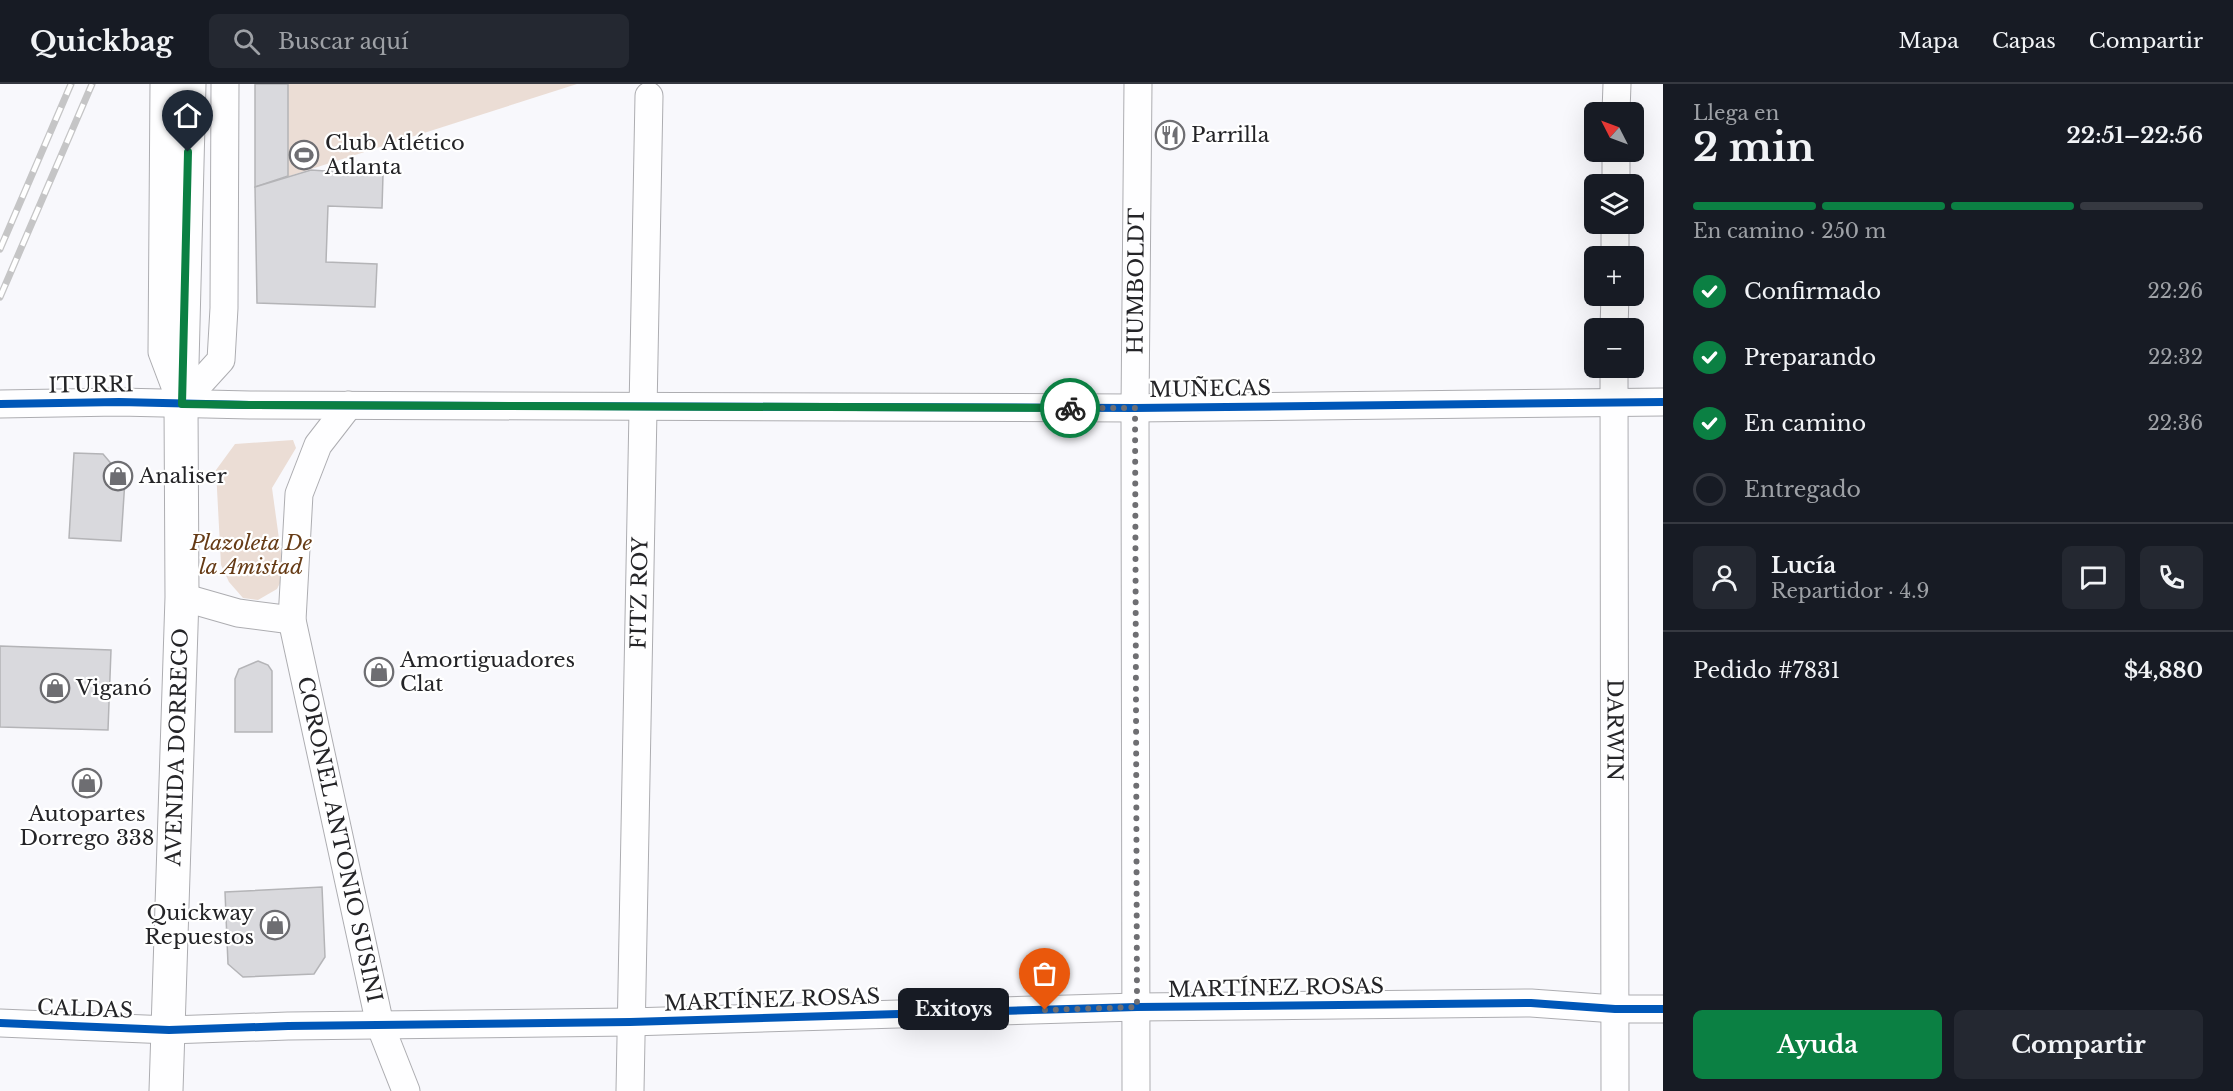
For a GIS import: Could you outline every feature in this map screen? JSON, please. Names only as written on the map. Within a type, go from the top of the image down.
[{"type":"main road","name":"AVENIDA DORREGO","points":[[166,1091],[182,597],[182,404],[189,84]]},
{"type":"street","name":"AVENIDA DORREGO","points":[[164,84],[162,352],[182,404]]},
{"type":"street","points":[[182,404],[221,360],[224,308],[225,84]]},
{"type":"street","name":"HUMBOLDT","points":[[1136,1091],[1135,408],[1138,84]]},
{"type":"street","points":[[1616,102],[1617,84]]},
{"type":"street","name":"FITZ ROY","points":[[630,1091],[648,96]]},
{"type":"street","name":"DARWIN","points":[[1614,378],[1615,1091]]},
{"type":"street","name":"ITURRI","points":[[0,404],[119,402],[182,404]]},
{"type":"street","name":"MUÑECAS","points":[[182,404],[1135,408],[1663,402]]},
{"type":"street","name":"CORONEL ANTONIO SUSINI","points":[[349,405],[318,446],[299,494],[292,620],[380,1025],[406,1091]]},
{"type":"street","points":[[182,597],[238,613],[292,620]]},
{"type":"street","name":"MARTÍNEZ ROSAS","points":[[169,1030],[288,1026],[630,1022],[1137,1007],[1531,1003],[1615,1009],[1663,1009]]},
{"type":"street","name":"CALDAS","points":[[0,1023],[169,1030]]},
{"type":"green space","name":"Club Atlético Atlanta","points":[[255,84],[577,84],[255,187]]},
{"type":"green space","name":"Plazoleta De la Amistad","points":[[293,440],[296,448],[272,488],[284,575],[277,589],[258,600],[243,598],[229,582],[221,565],[216,470],[235,444]]},
{"type":"building","points":[[255,84],[288,84],[288,176],[255,187]]},
{"type":"building","points":[[311,170],[383,175],[382,208],[328,206],[326,262],[377,264],[375,307],[257,303],[255,187]]},
{"type":"building","points":[[74,453],[103,454],[125,480],[121,541],[69,538]]},
{"type":"building","name":"Viganó","points":[[0,646],[111,650],[108,730],[0,727]]},
{"type":"building","points":[[258,661],[268,665],[272,671],[272,732],[235,732],[235,679],[239,669]]},
{"type":"building","name":"Quickway Repuestos","points":[[322,887],[325,957],[314,974],[243,977],[228,964],[225,892]]},
{"type":"railway","points":[[0,249],[71,84]]},
{"type":"railway","points":[[0,297],[92,84]]},
{"type":"cycle path","points":[[0,404],[119,402],[250,405],[1135,408],[1663,402]]},
{"type":"cycle path","points":[[0,1023],[169,1030],[288,1026],[630,1022],[1137,1007],[1531,1003],[1615,1009],[1663,1009]]},
{"type":"way so far","points":[[1045,1010],[1137,1007],[1135,408],[1070,408]]},
{"type":"place","name":"Parrilla","points":[[1170,135]]},
{"type":"place","name":"Club Atlético Atlanta","points":[[304,155]]},
{"type":"place","name":"Analiser","points":[[118,476]]},
{"type":"place","name":"Amortiguadores Clat","points":[[379,672]]},
{"type":"place","name":"Viganó","points":[[55,688]]},
{"type":"place","name":"Autopartes Dorrego 338","points":[[87,783]]},
{"type":"place","name":"Quickway Repuestos","points":[[275,925]]},
{"type":"place","name":"Exitoys","points":[[1045,1010]]},
{"type":"route","points":[[188,152],[182,404],[1070,408]]}]
